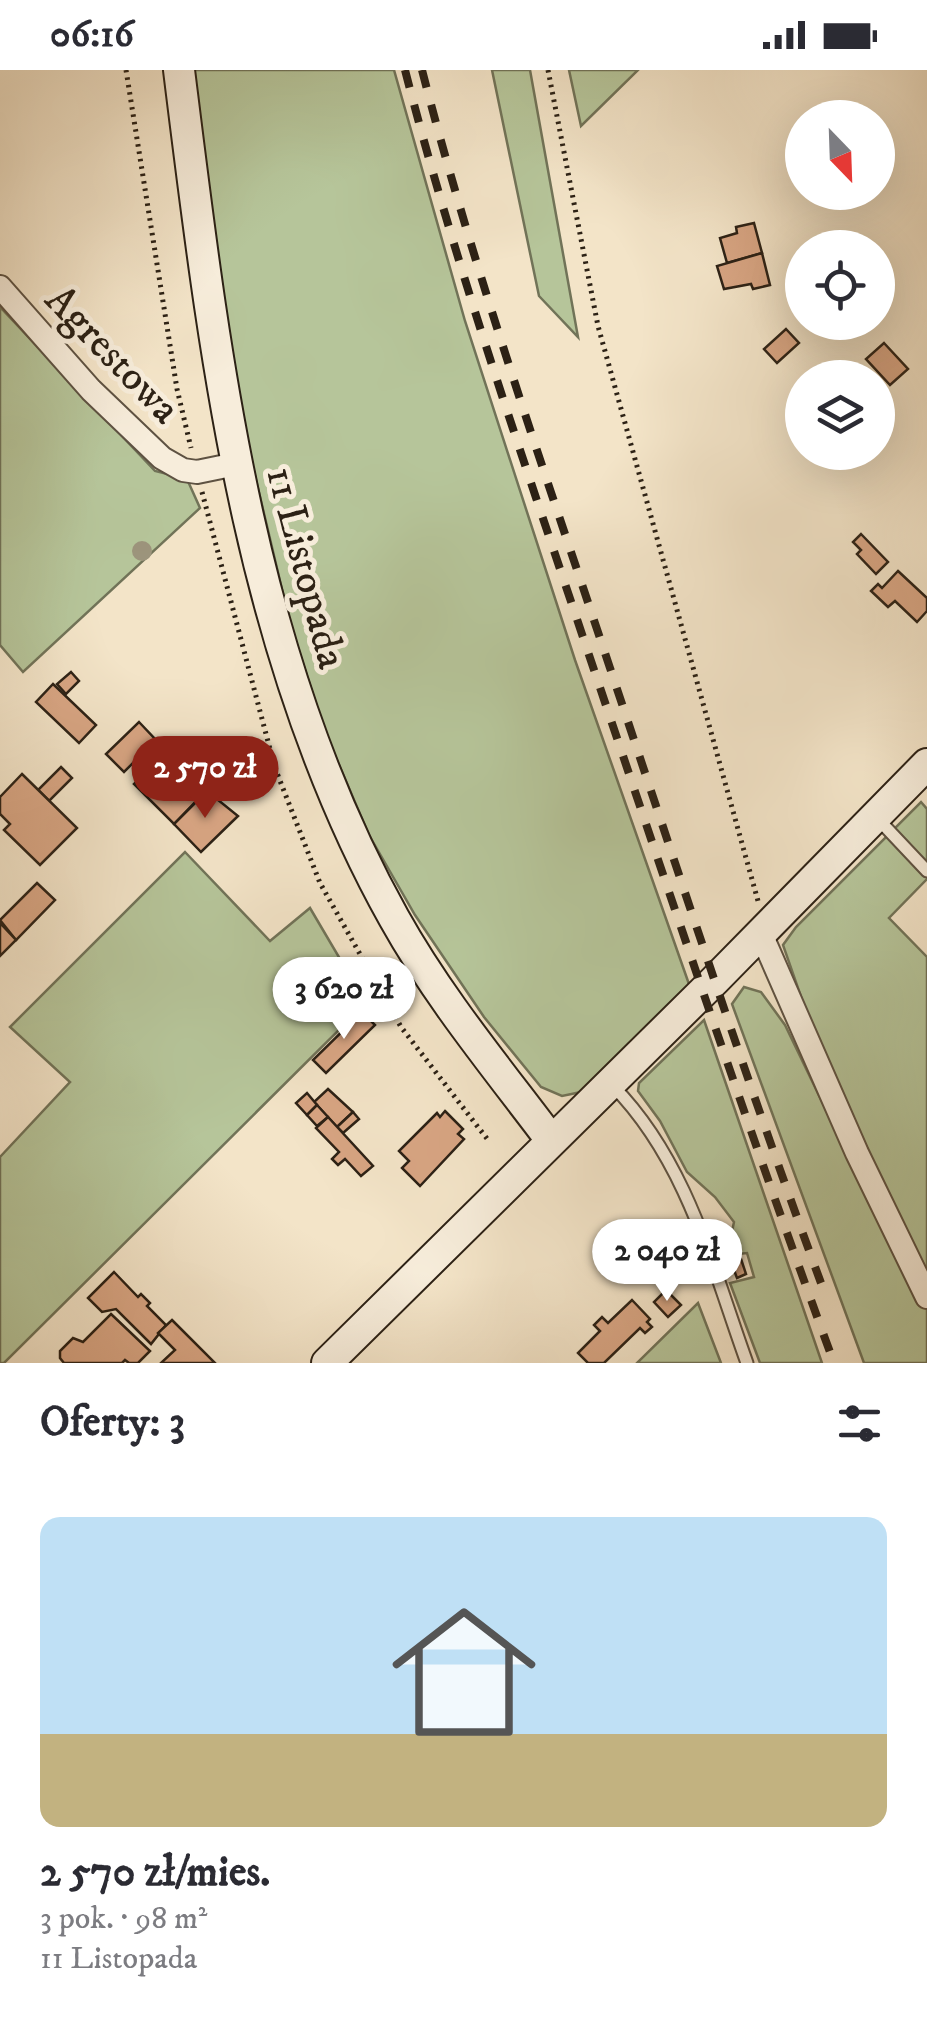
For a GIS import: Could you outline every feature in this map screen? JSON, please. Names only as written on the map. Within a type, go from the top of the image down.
[{"type":"street","name":"11 Listopada","points":[[179,70],[210,322],[236,464],[283,648],[350,832],[394,920],[438,991],[552,1140]]},
{"type":"street","name":"Agrestowa","points":[[0,287],[92,390],[162,458],[182,470],[197,472],[236,464]]},
{"type":"street","points":[[327,1363],[761,934],[927,764]]},
{"type":"street","points":[[761,934],[857,1153],[927,1297]]},
{"type":"lane","points":[[875,816],[927,871]]},
{"type":"lane","points":[[610,1082],[643,1117],[683,1186],[746,1363]]},
{"type":"path","points":[[548,70],[598,326],[732,800],[759,904],[761,934]]},
{"type":"green space","points":[[193,70],[394,70],[465,321],[575,660],[690,987],[581,1092],[562,1096],[541,1087],[484,1017],[415,915],[369,835],[325,732],[290,623],[238,404]]},
{"type":"green space","points":[[492,70],[530,70],[578,337],[539,296]]},
{"type":"green space","points":[[569,70],[638,70],[581,126]]},
{"type":"green space","points":[[0,307],[155,471],[187,479],[200,508],[23,672],[0,645]]},
{"type":"green space","points":[[921,802],[927,809],[927,879],[889,918],[927,957],[927,1363],[864,1363],[732,1004],[744,987],[761,992],[785,1025],[854,1168],[867,1148],[814,1034],[783,945],[796,927]]},
{"type":"green space","points":[[185,852],[270,941],[310,908],[366,1003],[0,1363],[0,1157],[70,1082],[10,1027]]},
{"type":"green space","points":[[704,1020],[822,1363],[760,1363],[730,1283],[754,1277],[747,1253],[727,1255],[734,1222],[715,1197],[687,1172],[660,1121],[638,1091],[639,1083]]},
{"type":"green space","points":[[698,1303],[721,1363],[637,1363]]},
{"type":"building","points":[[754,223],[762,253],[727,263],[720,238],[737,233],[736,227]]},
{"type":"building","points":[[762,253],[770,285],[724,289],[717,266]]},
{"type":"building","points":[[785,330],[785,340],[799,343],[777,363],[764,349]]},
{"type":"building","points":[[884,343],[908,369],[895,381],[895,360],[866,359]]},
{"type":"building","points":[[861,534],[888,562],[876,574],[857,554],[861,550],[853,542]]},
{"type":"building","points":[[898,571],[927,598],[927,611],[917,622],[895,601],[888,607],[871,591],[878,584],[882,588]]},
{"type":"building","points":[[71,672],[79,681],[66,694],[57,684]]},
{"type":"building","points":[[53,684],[96,725],[79,743],[36,702]]},
{"type":"building","points":[[139,722],[156,740],[124,772],[106,754]]},
{"type":"building","points":[[168,751],[184,768],[179,774],[201,796],[174,824],[134,784]]},
{"type":"building","points":[[61,767],[72,778],[49,801],[38,790]]},
{"type":"building","points":[[22,774],[77,828],[40,865],[4,830],[10,824],[0,814],[0,797]]},
{"type":"building","points":[[207,791],[238,816],[201,852],[174,824]]},
{"type":"building","points":[[37,883],[55,900],[16,940],[0,920]]},
{"type":"building","points":[[0,923],[16,940],[0,956]]},
{"type":"building","points":[[362,1012],[375,1025],[326,1073],[313,1060]]},
{"type":"building","points":[[328,1089],[353,1112],[337,1127],[314,1102]]},
{"type":"building","points":[[307,1093],[317,1105],[307,1115],[296,1103]]},
{"type":"building","points":[[317,1105],[328,1117],[317,1126],[307,1115]]},
{"type":"building","points":[[445,1111],[463,1129],[458,1134],[464,1139],[420,1186],[402,1168],[409,1161],[399,1151],[437,1113],[440,1117]]},
{"type":"building","points":[[353,1112],[359,1119],[343,1133],[337,1127]]},
{"type":"building","points":[[328,1117],[373,1166],[361,1176],[345,1159],[338,1165],[332,1159],[339,1152],[316,1128]]},
{"type":"building","points":[[624,1235],[637,1249],[626,1260],[613,1247]]},
{"type":"building","points":[[741,1259],[746,1274],[737,1278],[731,1262]]},
{"type":"building","points":[[114,1272],[138,1297],[141,1294],[150,1303],[147,1306],[166,1325],[151,1344],[116,1309],[102,1312],[88,1298]]},
{"type":"building","points":[[666,1290],[681,1305],[668,1317],[654,1302]]},
{"type":"building","points":[[632,1300],[650,1319],[647,1322],[652,1327],[645,1333],[640,1328],[604,1363],[588,1363],[578,1353],[600,1331],[594,1325],[602,1317],[608,1323]]},
{"type":"building","points":[[111,1314],[150,1351],[138,1363],[64,1363],[60,1351],[73,1338],[83,1342]]},
{"type":"building","points":[[172,1320],[215,1363],[161,1363],[175,1350],[158,1333]]},
{"type":"railway","points":[[405,70],[468,291],[516,437],[709,1010],[834,1363]]},
{"type":"railway","points":[[422,70],[464,221],[535,445],[739,1054],[821,1283]]}]
